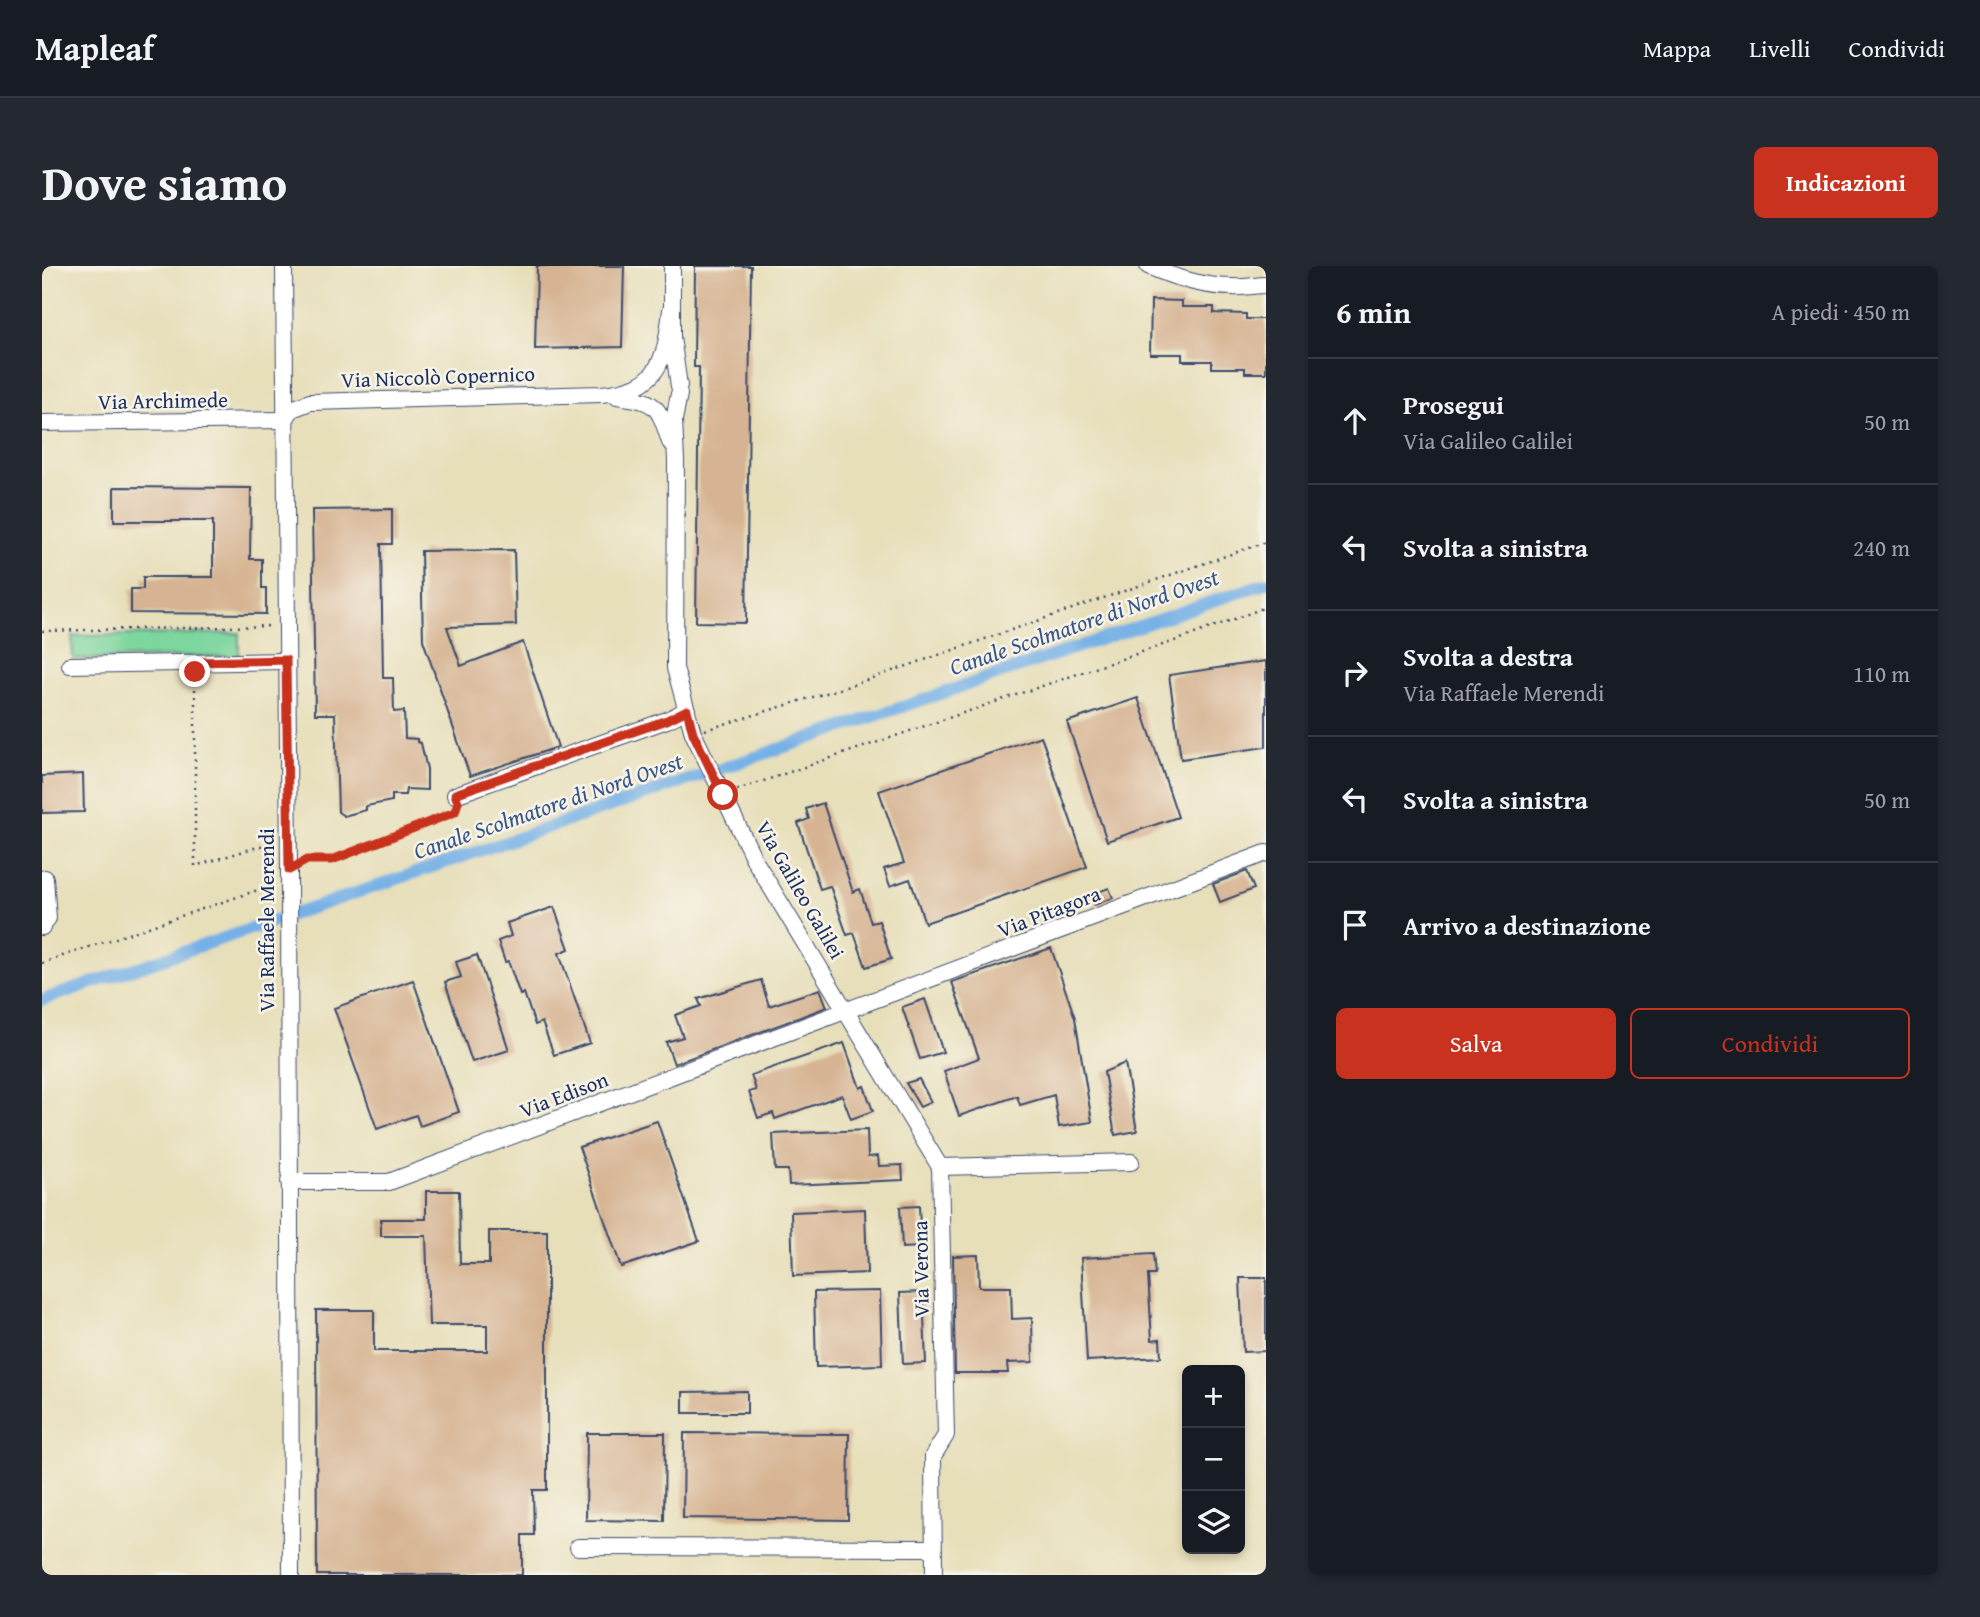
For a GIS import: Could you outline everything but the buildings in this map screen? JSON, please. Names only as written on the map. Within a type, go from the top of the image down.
[{"type":"street","name":"Via Raffaele Merendi","points":[[284,266],[291,1575]]},
{"type":"street","name":"Via Galileo Galilei","points":[[672,266],[671,310],[679,390],[674,420],[675,668],[695,738],[755,861],[847,1011]]},
{"type":"street","points":[[1148,266],[1176,278],[1207,285],[1234,288],[1266,285]]},
{"type":"street","name":"Via Galileo Galilei","points":[[649,379],[662,354],[671,310]]},
{"type":"street","points":[[665,373],[674,377],[679,390],[675,401],[668,406],[659,407],[651,403],[645,392],[649,379],[665,373]]},
{"type":"street","name":"Via Niccolò Copernico","points":[[285,421],[292,409],[310,402],[601,394],[633,389],[649,379]]},
{"type":"street","name":"Via Niccolò Copernico","points":[[601,394],[641,399],[651,403]]},
{"type":"street","name":"Via Galileo Galilei","points":[[651,403],[663,423],[676,461]]},
{"type":"street","name":"Via Archimede","points":[[42,423],[285,421]]},
{"type":"street","points":[[70,665],[286,660]]},
{"type":"street","points":[[455,794],[667,720],[687,710]]},
{"type":"street","name":"Via Pitagora","points":[[847,1011],[1266,853]]},
{"type":"street","points":[[42,927],[48,918],[45,878]]},
{"type":"street","name":"Via Verona","points":[[847,1011],[940,1167],[946,1435],[933,1456],[934,1575]]},
{"type":"street","name":"Via Edison","points":[[289,1182],[389,1182],[847,1011]]},
{"type":"street","points":[[940,1167],[1131,1162]]},
{"type":"street","points":[[578,1547],[933,1548]]},
{"type":"path","points":[[695,738],[1266,542]]},
{"type":"path","points":[[721,791],[1189,636],[1266,607]]},
{"type":"path","points":[[42,631],[286,626]]},
{"type":"path","points":[[195,662],[195,866],[264,845]]},
{"type":"path","points":[[42,963],[255,891],[268,880],[289,875],[307,860],[332,860],[455,812],[458,802],[455,794]]},
{"type":"green space","points":[[239,633],[239,656],[73,659],[72,636]]},
{"type":"waterway","name":"Canale Scolmatore di Nord Ovest","points":[[42,1000],[1266,583]]},
{"type":"route","points":[[195,672],[195,662],[286,660],[289,870],[307,860],[332,860],[455,812],[458,802],[455,794],[667,720],[687,710],[693,733],[723,795]]}]
